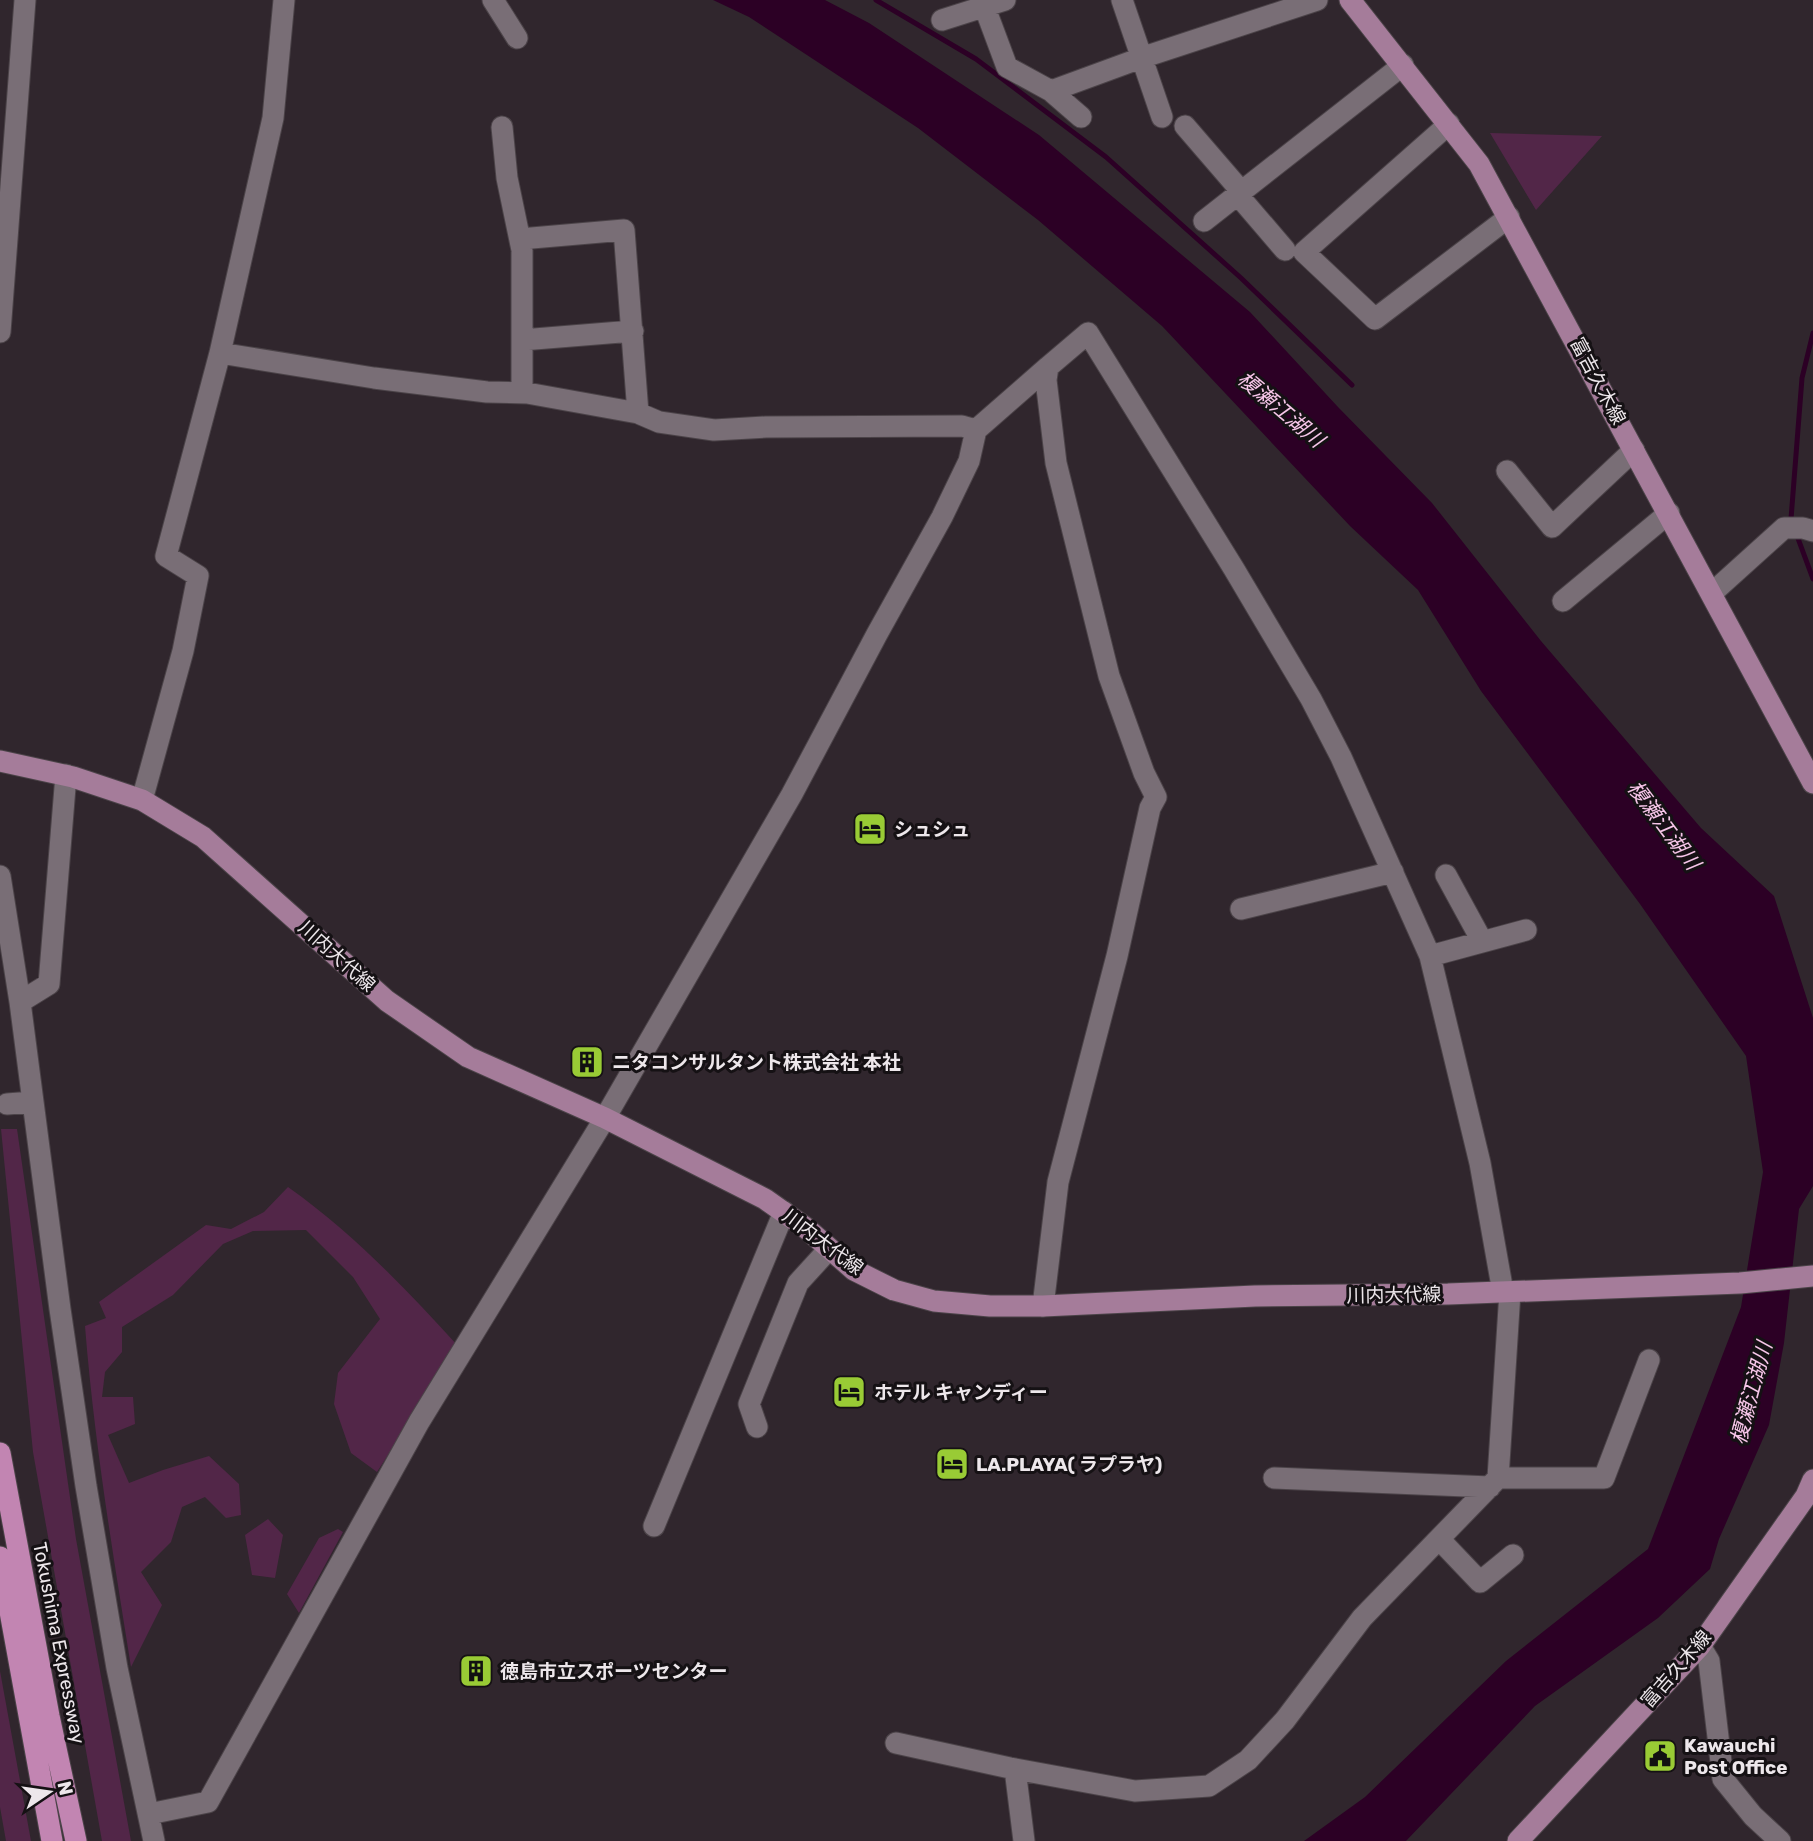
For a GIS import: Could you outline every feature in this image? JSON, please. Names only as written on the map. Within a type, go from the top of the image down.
[{"type":"highway","name":"Tokushima Expressway","points":[[0,1453],[76,1841]]},
{"type":"highway","points":[[0,1557],[52,1841]]},
{"type":"main road","name":"富吉久木線","points":[[1350,0],[1479,164],[1813,783]]},
{"type":"main road","name":"川内大代線","points":[[0,761],[65,775],[142,800],[203,837],[387,1001],[468,1057],[605,1118],[765,1199],[853,1270],[894,1290],[934,1301],[990,1306],[1043,1306],[1255,1296],[1506,1292],[1740,1283],[1807,1277]]},
{"type":"main road","name":"富吉久木線","points":[[1518,1841],[1700,1646],[1806,1496],[1813,1480]]},
{"type":"street","points":[[0,332],[25,0]]},
{"type":"street","points":[[142,800],[183,651],[198,576],[166,555],[220,353],[273,118],[284,0]]},
{"type":"street","points":[[493,0],[517,38]]},
{"type":"street","points":[[943,20],[983,3],[1005,0]]},
{"type":"street","points":[[1122,0],[1162,117]]},
{"type":"street","points":[[1051,91],[1317,0]]},
{"type":"street","points":[[983,3],[1007,67],[1051,91],[1081,117]]},
{"type":"street","points":[[1204,220],[1403,65]]},
{"type":"street","points":[[1449,124],[1304,252],[1375,319],[1509,217]]},
{"type":"street","points":[[1185,126],[1285,250]]},
{"type":"street","points":[[502,127],[507,178],[522,250],[522,393]]},
{"type":"street","points":[[520,239],[624,230],[638,413]]},
{"type":"street","points":[[522,340],[633,331]]},
{"type":"street","points":[[149,1814],[208,1802],[419,1422],[605,1118],[792,794],[942,517],[969,461],[976,430],[1088,333],[1311,699],[1341,757],[1430,956],[1479,1163],[1506,1292],[1494,1483],[1362,1618],[1285,1720],[1248,1760],[1209,1786],[1135,1791],[896,1743]]},
{"type":"street","points":[[220,353],[374,378],[522,393],[638,413],[659,422],[714,430],[766,427],[954,426],[976,430]]},
{"type":"street","points":[[1043,1306],[1058,1182],[1117,956],[1150,808],[1156,797],[1143,773],[1109,676],[1076,547],[1056,463],[1046,380],[1048,367]]},
{"type":"street","points":[[1507,471],[1552,527],[1634,450]]},
{"type":"street","points":[[1563,601],[1668,513]]},
{"type":"street","points":[[1712,593],[1784,528],[1801,529]]},
{"type":"street","points":[[20,1002],[49,984],[65,775]]},
{"type":"street","points":[[1241,909],[1392,872]]},
{"type":"street","points":[[1446,875],[1482,941]]},
{"type":"street","points":[[0,876],[20,1002],[86,1486],[117,1668],[154,1841]]},
{"type":"street","points":[[1430,956],[1526,930]]},
{"type":"street","points":[[7,1104],[33,1102]]},
{"type":"street","points":[[654,1526],[784,1212]]},
{"type":"street","points":[[757,1427],[749,1404],[798,1283],[829,1249]]},
{"type":"street","points":[[1274,1478],[1494,1483],[1604,1478],[1649,1360]]},
{"type":"street","points":[[1440,1540],[1480,1582],[1513,1555]]},
{"type":"street","points":[[1700,1646],[1709,1661],[1723,1779],[1753,1816],[1780,1841]]},
{"type":"street","points":[[1015,1769],[1024,1841]]},
{"type":"shaded area","points":[[1490,133],[1602,136],[1536,210]]},
{"type":"shaded area","points":[[1,1129],[17,1129],[76,1539],[131,1841],[102,1841],[33,1452]]},
{"type":"shaded area","points":[[288,1187],[356,1242],[458,1346],[377,1472],[351,1453],[334,1404],[338,1373],[380,1319],[353,1277],[306,1230],[253,1231],[223,1244],[173,1295],[122,1327],[122,1352],[105,1372],[102,1397],[133,1397],[135,1424],[108,1435],[129,1483],[209,1456],[239,1484],[241,1515],[226,1518],[205,1497],[182,1507],[171,1542],[141,1572],[162,1605],[131,1667],[99,1455],[85,1326],[106,1318],[99,1302],[206,1225],[231,1229],[264,1212]]},
{"type":"shaded area","points":[[268,1519],[283,1535],[275,1578],[252,1575],[245,1535]]},
{"type":"shaded area","points":[[338,1529],[343,1532],[299,1613],[287,1594],[319,1538]]},
{"type":"shaded area","points":[[0,1671],[31,1841],[6,1841],[0,1807]]},
{"type":"water","name":"榎瀬江湖川","points":[[713,0],[825,0],[869,23],[1039,135],[1250,312],[1432,503],[1541,641],[1701,828],[1774,896],[1813,1018],[1813,1186],[1799,1209],[1784,1343],[1769,1425],[1719,1539],[1710,1569],[1658,1618],[1535,1706],[1406,1841],[1304,1841],[1365,1797],[1506,1661],[1648,1549],[1741,1307],[1763,1172],[1746,1056],[1640,904],[1481,691],[1418,590],[1350,526],[1162,326],[1038,220],[918,128],[749,17]]},
{"type":"waterway","points":[[876,0],[976,59],[1106,157],[1241,278],[1352,385]]},
{"type":"waterway","points":[[1793,524],[1791,519],[1802,378],[1813,333]]},
{"type":"waterway","points":[[1796,533],[1813,579]]},
{"type":"place","name":"シュシュ","points":[[870,829]]},
{"type":"place","name":"ニタコンサルタント株式会社 本社","points":[[587,1062]]},
{"type":"place","name":"ホテル キャンディー","points":[[849,1392]]},
{"type":"place","name":"LA.PLAYA( ラプラヤ)","points":[[952,1464]]},
{"type":"place","name":"徳島市立スポーツセンター","points":[[476,1671]]},
{"type":"place","name":"Kawauchi Post Office","points":[[1660,1756]]}]
